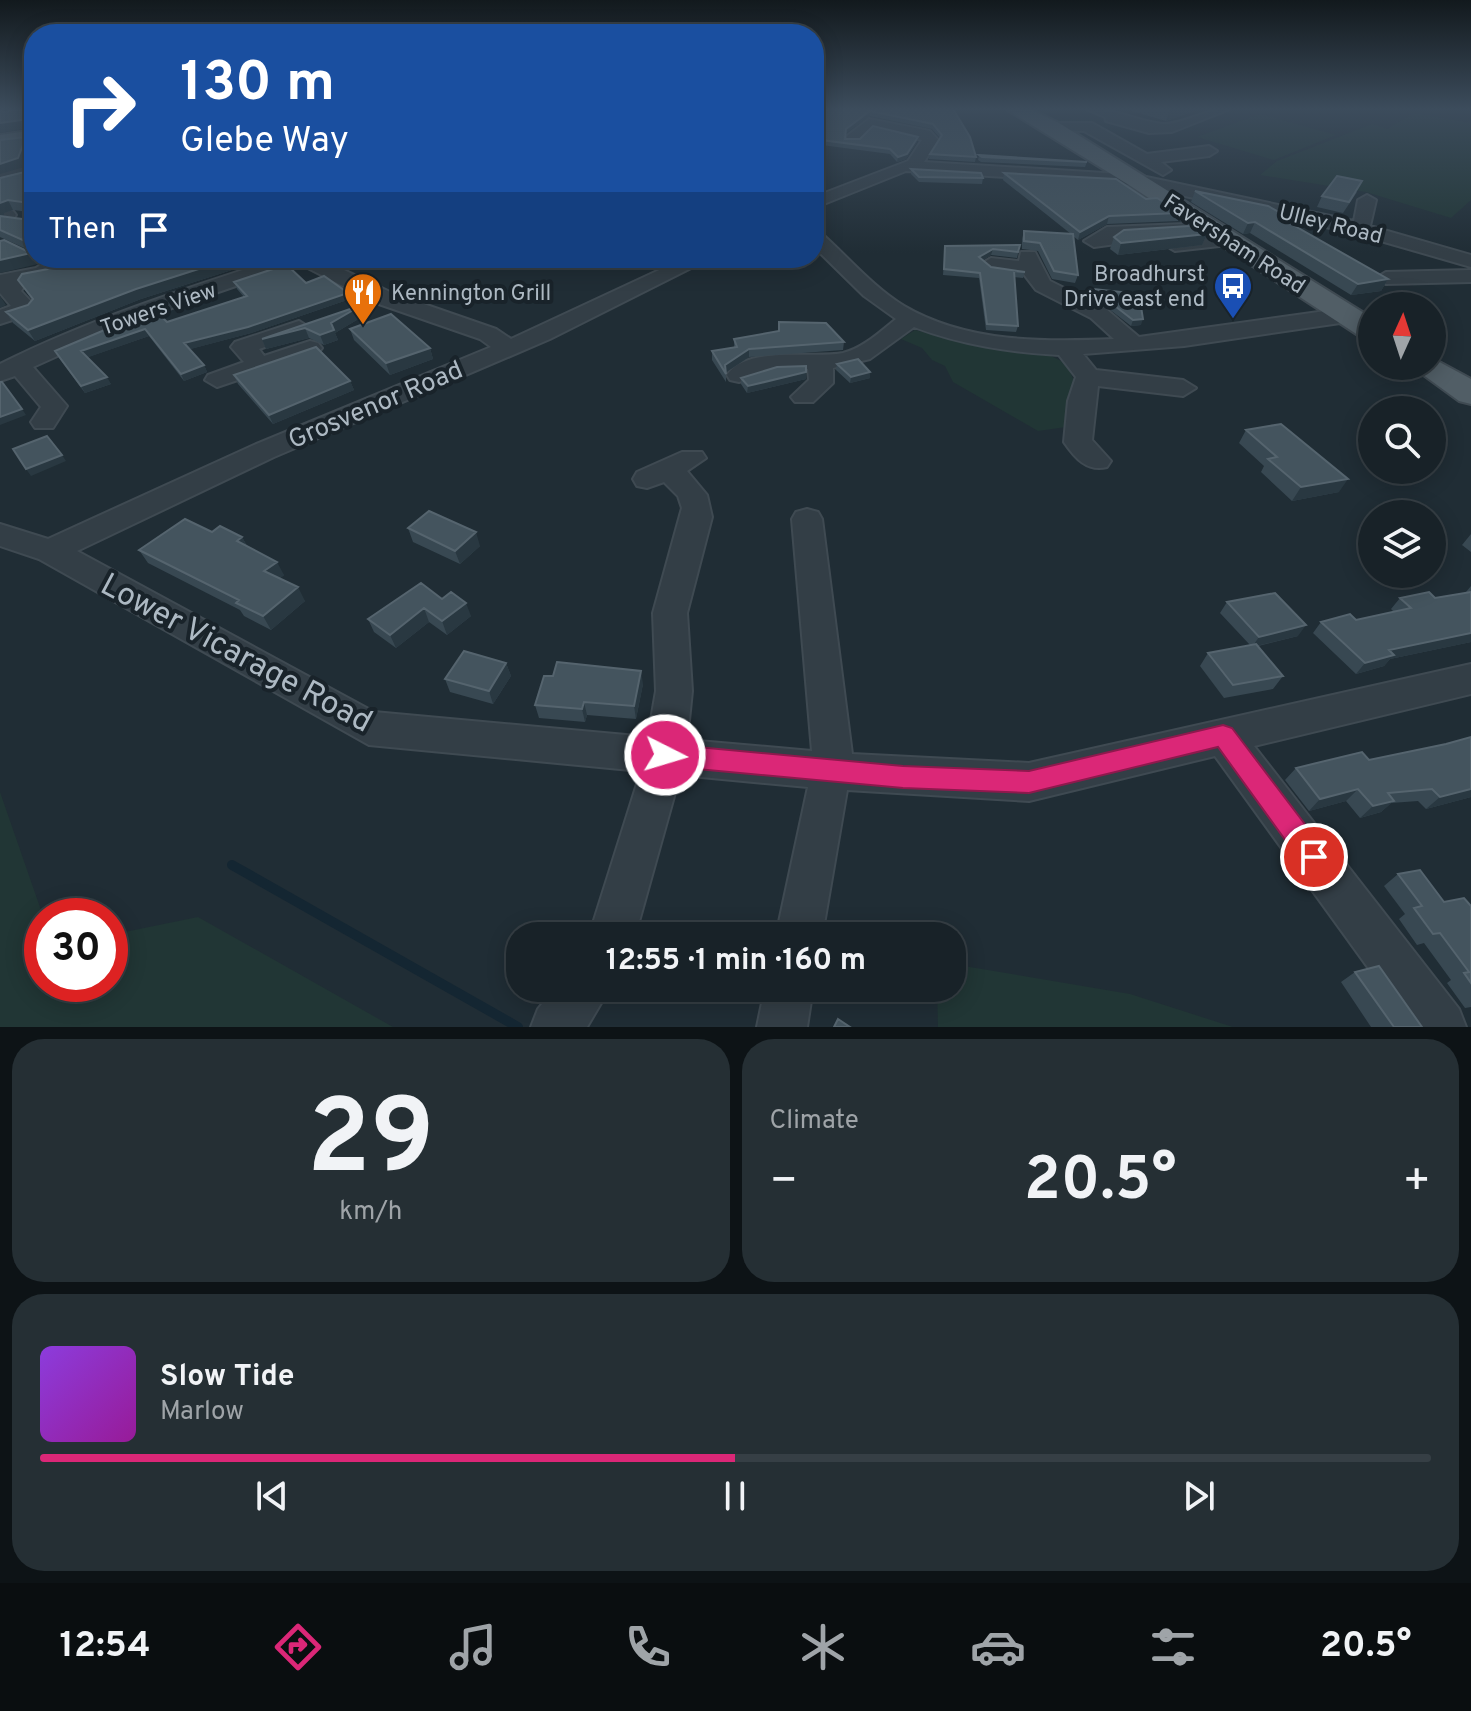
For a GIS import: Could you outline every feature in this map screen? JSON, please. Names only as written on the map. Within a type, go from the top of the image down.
[{"type":"main road","name":"Faversham Road","points":[[1118,157],[1155,174],[1211,228],[1358,322]]},
{"type":"main road","points":[[1446,378],[1471,394]]},
{"type":"street","points":[[896,157],[909,166]]},
{"type":"street","points":[[909,166],[916,157]]},
{"type":"street","points":[[824,199],[909,166],[1155,174],[1201,157]]},
{"type":"street","points":[[0,172],[24,167]]},
{"type":"street","name":"Ulley Road","points":[[1155,174],[1324,220],[1361,226],[1471,261]]},
{"type":"street","points":[[0,182],[24,175]]},
{"type":"street","points":[[1361,226],[1367,200]]},
{"type":"street","points":[[1175,245],[1211,228],[1254,216]]},
{"type":"street","points":[[1289,226],[1324,220]]},
{"type":"street","points":[[1094,241],[1109,240],[1107,233],[1143,228],[1159,233],[1211,228]]},
{"type":"street","points":[[824,247],[862,286],[911,318],[996,343],[1068,350],[1358,323]]},
{"type":"street","points":[[991,264],[1029,262],[1033,277],[1053,294],[1092,309],[1132,343]]},
{"type":"street","points":[[4,278],[24,264]]},
{"type":"street","points":[[4,278],[44,268]]},
{"type":"street","name":"Towers View","points":[[44,422],[54,406],[10,370],[74,337],[271,268]]},
{"type":"street","points":[[322,268],[384,298],[488,334],[509,348]]},
{"type":"street","name":"Grosvenor Road","points":[[50,551],[264,451],[509,348],[680,268]]},
{"type":"street","points":[[1386,278],[1471,276]]},
{"type":"street","points":[[0,317],[26,308],[10,292],[4,278]]},
{"type":"street","points":[[862,286],[892,284]]},
{"type":"street","points":[[355,308],[384,298]]},
{"type":"street","points":[[180,299],[186,319],[233,304]]},
{"type":"street","points":[[739,375],[752,366],[790,360],[844,360],[874,349],[911,318]]},
{"type":"street","points":[[260,365],[243,347],[325,319]]},
{"type":"street","points":[[217,380],[310,348]]},
{"type":"street","points":[[1068,350],[1088,377],[1183,388]]},
{"type":"street","points":[[804,397],[821,383],[823,371],[815,362]]},
{"type":"street","points":[[1050,440],[1087,452],[1081,401],[1088,377]]},
{"type":"street","points":[[616,922],[661,772],[660,754],[674,691],[670,613],[697,517],[697,502],[692,490],[668,469]]},
{"type":"street","points":[[802,922],[825,796],[834,771],[807,519]]},
{"type":"street","name":"Lower Vicarage Road","points":[[0,535],[50,551],[369,728],[834,771],[1029,782],[1471,679]]},
{"type":"street","points":[[1223,736],[1441,1027]]},
{"type":"street","points":[[556,1027],[575,1002]]},
{"type":"street","points":[[782,1027],[786,1002]]},
{"type":"green space","points":[[1287,157],[1471,157],[1471,200],[1451,218],[1366,192],[1260,175]]},
{"type":"green space","points":[[915,330],[978,346],[1051,356],[1067,364],[1074,381],[1066,427],[1038,431],[953,382],[945,366],[932,360],[922,348],[901,339]]},
{"type":"green space","points":[[0,792],[37,898],[24,898],[24,1002],[128,1002],[128,931],[198,917],[393,1027],[0,1027]]},
{"type":"green space","points":[[966,966],[1130,994],[1233,1027],[938,1027],[937,1002],[966,1002]]},
{"type":"building","points":[[0,157],[18,157],[18,158],[0,164]]},
{"type":"building","points":[[982,157],[1009,157],[1087,162]]},
{"type":"building","points":[[911,169],[981,173],[983,178],[919,177]]},
{"type":"building","points":[[24,172],[24,202],[8,200],[0,203],[0,178]]},
{"type":"building","points":[[1004,173],[1116,179],[1146,199],[1157,198],[1181,213],[1109,216],[1080,232]]},
{"type":"building","points":[[1337,176],[1362,181],[1349,202],[1322,196]]},
{"type":"building","points":[[1195,191],[1268,206],[1295,221],[1288,222],[1388,279],[1358,284],[1255,222],[1248,223]]},
{"type":"building","points":[[0,216],[24,219],[24,241],[0,230]]},
{"type":"building","points":[[1206,225],[1210,228],[1200,229],[1207,234],[1121,243],[1114,237],[1124,230]]},
{"type":"building","points":[[1024,231],[1073,234],[1078,275],[1054,271],[1040,243],[1024,241]]},
{"type":"building","points":[[0,241],[24,250],[24,255],[0,260]]},
{"type":"building","points":[[1020,245],[1018,252],[993,249],[979,257],[991,267],[1025,272],[1014,271],[1018,326],[987,324],[980,273],[944,269],[945,246]]},
{"type":"building","points":[[54,268],[202,268],[28,330],[6,312],[28,305],[33,299],[18,280],[22,274]]},
{"type":"building","points":[[276,268],[290,268],[306,283],[324,276],[348,293],[248,327],[184,343],[204,365],[181,374],[145,329],[81,351],[107,377],[81,386],[55,351],[154,309],[167,322],[247,296],[234,282]]},
{"type":"building","points":[[1093,289],[1139,294],[1143,319],[1133,320]]},
{"type":"building","points":[[362,305],[331,323],[334,330],[320,335],[305,328],[262,339]]},
{"type":"building","points":[[391,314],[430,348],[386,363],[350,329]]},
{"type":"building","points":[[779,322],[826,323],[844,342],[749,349],[725,365],[726,374],[712,351],[737,347],[734,339],[779,331]]},
{"type":"building","points":[[316,347],[350,381],[269,415],[234,375]]},
{"type":"building","points":[[858,359],[870,372],[851,377],[837,364]]},
{"type":"building","points":[[806,366],[806,372],[748,386],[741,378],[777,367]]},
{"type":"building","points":[[0,382],[22,409],[0,417]]},
{"type":"building","points":[[1281,424],[1348,479],[1301,487],[1268,459],[1277,457],[1246,430]]},
{"type":"building","points":[[47,436],[62,455],[26,469],[13,449]]},
{"type":"building","points":[[429,511],[476,532],[455,551],[408,528]]},
{"type":"building","points":[[185,519],[212,532],[220,526],[242,537],[237,541],[277,562],[264,571],[298,587],[263,616],[236,603],[239,600],[139,550]]},
{"type":"building","points":[[421,583],[442,599],[451,592],[466,603],[442,621],[424,608],[390,635],[368,619]]},
{"type":"building","points":[[1429,592],[1435,598],[1471,592],[1471,633],[1389,650],[1394,655],[1365,663],[1321,622],[1350,614],[1356,620],[1411,608],[1400,598]]},
{"type":"building","points":[[1275,593],[1306,625],[1259,637],[1227,602]]},
{"type":"building","points":[[1256,644],[1283,676],[1233,685],[1208,653]]},
{"type":"building","points":[[464,651],[506,663],[489,691],[445,679]]},
{"type":"building","points":[[557,662],[641,671],[634,706],[584,702],[582,709],[535,705],[544,676],[553,676]]},
{"type":"building","points":[[1471,737],[1471,789],[1440,797],[1432,789],[1388,793],[1394,801],[1373,806],[1358,789],[1320,799],[1296,768],[1362,752],[1369,760]]},
{"type":"building","points":[[1420,870],[1444,902],[1464,898],[1471,906],[1471,983],[1464,973],[1469,972],[1440,933],[1433,934],[1414,908],[1422,906],[1398,874]]},
{"type":"building","points":[[1379,966],[1422,1027],[1394,1027],[1355,972]]},
{"type":"building","points":[[838,1019],[850,1027],[834,1027]]},
{"type":"waterway","points":[[232,865],[518,1027]]},
{"type":"place","name":"Broadhurst Drive east end","points":[[1233,320]]},
{"type":"place","name":"Kennington Grill","points":[[363,326]]},
{"type":"route","points":[[665,755],[903,777],[1029,782],[1223,736],[1314,857]]}]
